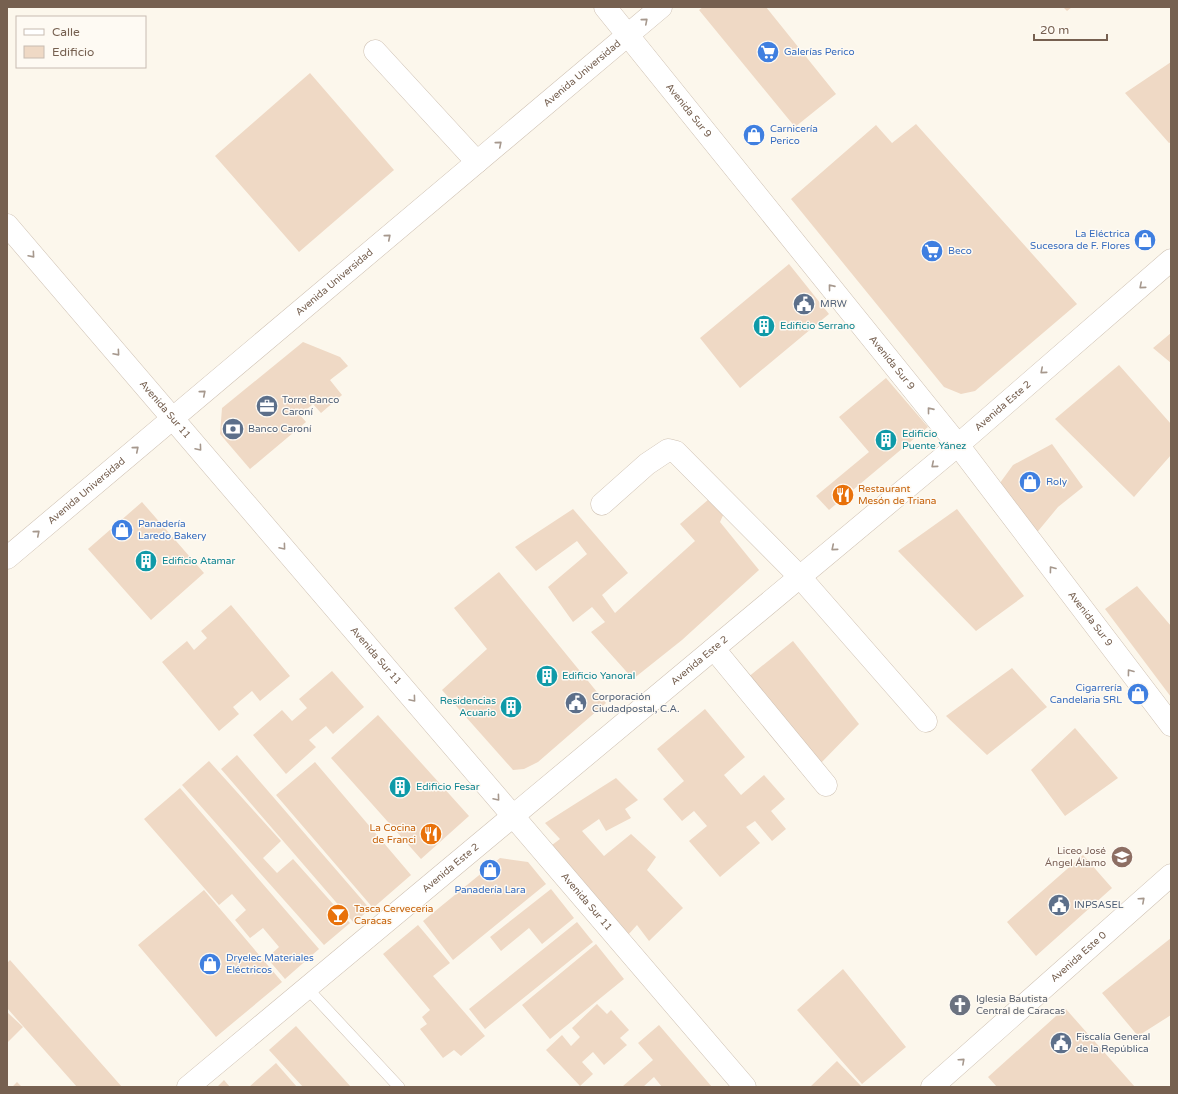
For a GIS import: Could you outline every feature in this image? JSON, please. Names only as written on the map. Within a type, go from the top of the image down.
[{"type":"street","name":"Avenida Sur 9","points":[[605,7],[958,445],[1171,726]]},
{"type":"street","name":"Avenida Universidad","points":[[7,558],[661,7]]},
{"type":"street","points":[[375,51],[477,162]]},
{"type":"street","name":"Avenida Sur 11","points":[[7,225],[174,418],[745,1087]]},
{"type":"street","name":"Avenida Este 2","points":[[188,1087],[306,987],[958,445],[1171,260]]},
{"type":"street","points":[[602,504],[647,464],[668,450],[676,452],[800,577],[926,721]]},
{"type":"street","points":[[714,649],[826,785]]},
{"type":"street","name":"Avenida Este 0","points":[[932,1087],[1171,875]]},
{"type":"lane","points":[[306,987],[399,1087]]},
{"type":"building","name":"Galerías Perico","points":[[703,7],[766,7],[836,94],[795,127],[699,10]]},
{"type":"building","points":[[1063,7],[1072,7],[1067,11]]},
{"type":"building","points":[[1171,62],[1171,142],[1169,143],[1125,93]]},
{"type":"building","points":[[310,73],[394,170],[299,252],[215,156]]},
{"type":"building","name":"Beco","points":[[916,124],[1077,304],[975,391],[961,394],[944,387],[791,199],[876,125],[892,143]]},
{"type":"building","name":"Edificio Serrano","points":[[789,264],[829,314],[740,388],[700,338]]},
{"type":"building","points":[[1171,333],[1171,363],[1153,348]]},
{"type":"building","name":"Torre Banco Caroní","points":[[303,342],[340,357],[348,366],[330,380],[342,395],[321,413],[313,404],[300,415],[306,422],[250,469],[220,434],[222,408]]},
{"type":"building","points":[[1119,365],[1171,424],[1171,455],[1134,497],[1055,419]]},
{"type":"building","name":"Edificio Puente Yánez","points":[[886,378],[928,427],[829,510],[816,496],[869,452],[839,417]]},
{"type":"building","points":[[1052,444],[1083,487],[1058,507],[1034,536],[997,487],[1013,465]]},
{"type":"building","points":[[709,499],[724,513],[720,522],[759,570],[682,640],[633,679],[591,632],[605,622],[592,607],[573,622],[548,587],[587,554],[577,541],[536,571],[515,547],[573,509],[628,573],[602,595],[615,613],[695,541],[680,524]]},
{"type":"building","name":"Edificio Atamar","points":[[142,502],[204,573],[151,620],[88,549]]},
{"type":"building","points":[[957,509],[1024,596],[976,631],[898,551]]},
{"type":"building","points":[[499,572],[606,703],[538,762],[524,769],[513,770],[442,690],[487,649],[454,608]]},
{"type":"building","points":[[1137,586],[1171,626],[1171,697],[1105,609]]},
{"type":"building","points":[[231,605],[290,676],[260,701],[252,691],[233,707],[239,714],[219,731],[162,662],[187,641],[194,650],[207,638],[201,631]]},
{"type":"building","points":[[793,641],[859,724],[818,766],[747,678]]},
{"type":"building","points":[[1012,668],[1047,707],[987,755],[946,716]]},
{"type":"building","points":[[332,671],[364,707],[333,734],[326,726],[309,740],[316,747],[286,774],[253,735],[282,710],[292,721],[307,708],[299,699]]},
{"type":"building","points":[[705,709],[745,757],[724,775],[741,795],[764,775],[785,799],[771,811],[786,829],[772,841],[755,821],[746,827],[760,843],[720,877],[689,841],[707,826],[694,811],[682,821],[663,799],[684,781],[657,749]]},
{"type":"building","name":"Edificio Fesar","points":[[378,715],[469,816],[421,859],[331,758]]},
{"type":"building","points":[[1075,728],[1118,778],[1065,816],[1031,770]]},
{"type":"building","points":[[237,755],[370,909],[354,923],[221,769]]},
{"type":"building","points":[[209,761],[281,841],[263,858],[277,873],[293,859],[350,923],[324,945],[182,785]]},
{"type":"building","points":[[315,762],[411,875],[373,908],[276,795]]},
{"type":"building","points":[[616,778],[638,800],[625,809],[631,818],[606,831],[599,819],[582,831],[604,856],[631,834],[656,857],[647,870],[683,908],[649,941],[637,925],[628,935],[552,845],[560,839],[545,823]]},
{"type":"building","points":[[180,788],[319,949],[285,979],[267,958],[279,947],[263,928],[250,938],[235,920],[246,910],[232,894],[219,905],[144,819]]},
{"type":"building","name":"INPSASEL","points":[[1083,855],[1112,888],[1036,956],[1007,922]]},
{"type":"building","points":[[500,858],[528,862],[546,884],[453,960],[423,921]]},
{"type":"building","points":[[551,889],[574,918],[542,944],[529,928],[501,951],[490,937]]},
{"type":"building","name":"Dryelec Materiales Eléctricos","points":[[204,890],[282,982],[216,1037],[138,945]]},
{"type":"building","points":[[577,922],[593,942],[485,1029],[469,1009]]},
{"type":"building","points":[[418,925],[450,963],[433,976],[485,1036],[461,1056],[454,1050],[443,1058],[420,1029],[427,1024],[422,1017],[430,1010],[383,954]]},
{"type":"building","points":[[1171,938],[1171,1015],[1138,1036],[1102,993]]},
{"type":"building","points":[[596,944],[624,979],[550,1039],[522,1005]]},
{"type":"building","points":[[10,960],[122,1087],[77,1087],[7,1008],[7,963]]},
{"type":"building","points":[[843,969],[906,1047],[862,1084],[797,1010]]},
{"type":"building","points":[[597,1004],[607,1014],[611,1010],[629,1030],[620,1038],[627,1045],[604,1065],[593,1052],[582,1062],[593,1074],[580,1086],[546,1050],[562,1035],[571,1046],[580,1037],[572,1028]]},
{"type":"building","name":"Fiscalía General de la República","points":[[1065,1008],[1135,1087],[997,1087],[988,1077]]},
{"type":"building","points":[[7,1012],[23,1027],[7,1043]]},
{"type":"building","points":[[659,1025],[712,1087],[662,1087],[654,1077],[643,1087],[623,1086],[653,1060],[638,1043]]},
{"type":"building","points":[[296,1026],[351,1087],[303,1087],[269,1050]]},
{"type":"building","points":[[837,1061],[862,1087],[810,1087]]},
{"type":"building","points":[[276,1063],[297,1087],[249,1087]]},
{"type":"building","points":[[224,1080],[230,1087],[217,1087]]},
{"type":"building","points":[[17,1082],[22,1087],[12,1087]]},
{"type":"place","name":"Galerías Perico","points":[[768,52]]},
{"type":"place","name":"Carnicería Perico","points":[[754,135]]},
{"type":"place","name":"La Eléctrica Sucesora de F. Flores","points":[[1145,240]]},
{"type":"place","name":"Beco","points":[[932,251]]},
{"type":"place","name":"MRW","points":[[804,304]]},
{"type":"place","name":"Edificio Serrano","points":[[764,326]]},
{"type":"place","name":"Torre Banco Caroní","points":[[267,406]]},
{"type":"place","name":"Banco Caroní","points":[[233,429]]},
{"type":"place","name":"Edificio Puente Yánez","points":[[886,440]]},
{"type":"place","name":"Roly","points":[[1030,482]]},
{"type":"place","name":"Restaurant Mesón de Triana","points":[[843,495]]},
{"type":"place","name":"Panadería Laredo Bakery","points":[[122,530]]},
{"type":"place","name":"Edificio Atamar","points":[[146,561]]},
{"type":"place","name":"Edificio Yanoral","points":[[547,676]]},
{"type":"place","name":"Cigarrería Candelaria SRL","points":[[1138,694]]},
{"type":"place","name":"Corporación Ciudadpostal, C.A.","points":[[576,703]]},
{"type":"place","name":"Residencias Acuario","points":[[511,707]]},
{"type":"place","name":"Edificio Fesar","points":[[400,787]]},
{"type":"place","name":"La Cocina de Franci","points":[[431,834]]},
{"type":"place","name":"Liceo José Ángel Álamo","points":[[1122,857]]},
{"type":"place","name":"Panadería Lara","points":[[490,870]]},
{"type":"place","name":"INPSASEL","points":[[1059,905]]},
{"type":"place","name":"Tasca Cerveceria Caracas","points":[[338,915]]},
{"type":"place","name":"Dryelec Materiales Eléctricos","points":[[210,964]]},
{"type":"place","name":"Iglesia Bautista Central de Caracas","points":[[960,1005]]},
{"type":"place","name":"Fiscalía General de la República","points":[[1061,1043]]}]
